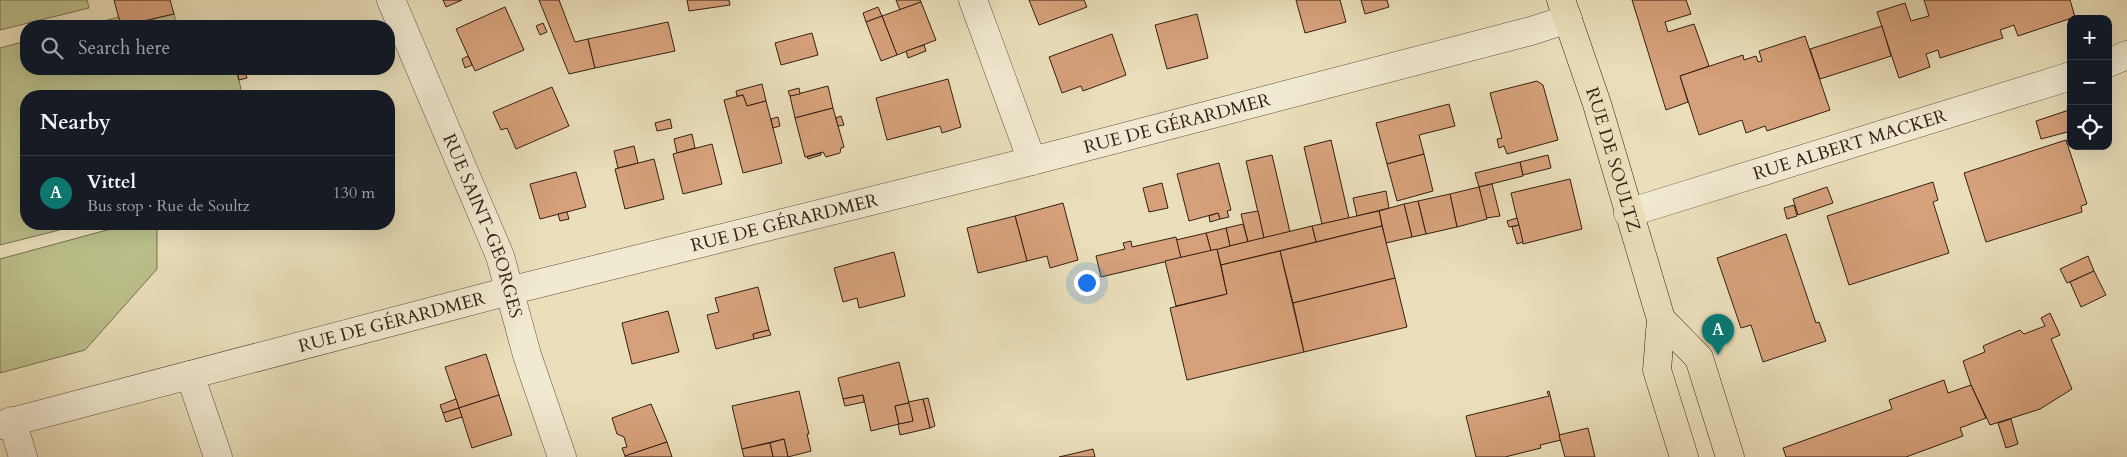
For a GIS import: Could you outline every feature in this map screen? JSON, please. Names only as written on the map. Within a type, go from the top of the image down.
[{"type":"main road","name":"RUE DE SOULTZ","points":[[1564,10],[1597,104],[1661,319],[1657,370],[1684,457]]},
{"type":"main road","name":"RUE DE SOULTZ","points":[[1661,319],[1699,358],[1730,457]]},
{"type":"street","name":"RUE SAINT-GEORGES","points":[[390,0],[488,224],[500,256],[527,355],[562,457]]},
{"type":"street","points":[[973,0],[1032,161]]},
{"type":"street","name":"RUE DE GÉRARDMER","points":[[6,423],[509,291],[1032,161],[1530,31],[1564,10]]},
{"type":"street","points":[[2112,61],[2127,55]]},
{"type":"street","name":"RUE ALBERT MACKER","points":[[1628,213],[2067,77]]},
{"type":"street","points":[[190,375],[218,457]]},
{"type":"street","points":[[6,423],[23,457]]},
{"type":"green space","points":[[0,0],[87,0],[89,8],[40,20],[20,20],[20,25],[0,30]]},
{"type":"green space","points":[[174,14],[176,20],[150,20]]},
{"type":"green space","points":[[119,17],[120,20],[107,20]]},
{"type":"green space","points":[[20,43],[20,75],[238,75],[241,89],[20,90],[20,230],[59,230],[0,245],[0,48]]},
{"type":"green space","points":[[107,230],[157,230],[157,269],[85,350],[0,373],[0,259]]},
{"type":"building","points":[[114,0],[170,0],[174,14],[148,20],[119,20]]},
{"type":"building","points":[[443,0],[462,0],[446,7]]},
{"type":"building","points":[[539,0],[559,0],[575,42],[588,39],[595,68],[569,74]]},
{"type":"building","points":[[687,0],[729,0],[730,5],[689,11]]},
{"type":"building","points":[[896,0],[920,0],[921,2],[900,10]]},
{"type":"building","points":[[1029,0],[1084,0],[1087,7],[1039,25]]},
{"type":"building","points":[[1296,0],[1340,0],[1346,22],[1305,33]]},
{"type":"building","points":[[1361,0],[1387,0],[1389,7],[1365,14]]},
{"type":"building","points":[[1632,0],[1686,0],[1691,14],[1665,22],[1668,32],[1694,24],[1709,66],[1680,76],[1688,102],[1666,110]]},
{"type":"building","points":[[1924,0],[2070,0],[2074,15],[2067,15],[2067,20],[2018,36],[2014,25],[2000,30],[2003,38],[1940,58],[1938,50],[1926,54],[1930,67],[1899,78],[1877,12],[1905,3],[1911,21],[1929,16]]},
{"type":"building","points":[[921,2],[936,40],[897,55],[882,16]]},
{"type":"building","points":[[505,7],[524,50],[475,71],[456,29]]},
{"type":"building","points":[[878,7],[882,16],[866,22],[863,13]]},
{"type":"building","points":[[1197,14],[1208,58],[1167,69],[1155,25]]},
{"type":"building","points":[[882,16],[897,55],[881,61],[866,22]]},
{"type":"building","points":[[668,22],[675,51],[595,68],[588,39]]},
{"type":"building","points":[[543,23],[547,32],[540,35],[536,26]]},
{"type":"building","points":[[1882,26],[1891,56],[1820,79],[1810,49]]},
{"type":"building","points":[[812,33],[818,55],[781,65],[775,43]]},
{"type":"building","points":[[1112,34],[1126,75],[1083,91],[1081,86],[1062,93],[1049,57]]},
{"type":"building","points":[[1805,36],[1830,110],[1767,131],[1765,126],[1746,133],[1742,120],[1699,135],[1680,76],[1743,55],[1744,60],[1756,56],[1758,62],[1762,61],[1759,51]]},
{"type":"building","points":[[924,45],[926,51],[908,58],[906,51]]},
{"type":"building","points":[[468,56],[472,65],[465,68],[462,59]]},
{"type":"building","points":[[238,75],[246,75],[247,78],[239,80]]},
{"type":"building","points":[[948,79],[961,127],[942,133],[940,126],[887,140],[876,98]]},
{"type":"building","points":[[1537,81],[1543,85],[1558,140],[1507,154],[1504,146],[1499,148],[1497,139],[1502,138],[1490,93]]},
{"type":"building","points":[[762,84],[766,101],[747,106],[743,95],[737,96],[736,91]]},
{"type":"building","points":[[828,86],[833,108],[795,118],[790,96]]},
{"type":"building","points":[[552,87],[569,126],[516,149],[507,128],[501,130],[493,112]]},
{"type":"building","points":[[799,88],[800,94],[790,96],[788,91]]},
{"type":"building","points":[[743,95],[747,106],[766,101],[782,163],[743,173],[724,100]]},
{"type":"building","points":[[1449,104],[1455,126],[1419,135],[1424,154],[1387,164],[1376,123]]},
{"type":"building","points":[[833,108],[844,147],[841,148],[840,153],[826,157],[823,152],[805,157],[795,118]]},
{"type":"building","points":[[2067,111],[2067,132],[2041,139],[2036,121]]},
{"type":"building","points":[[841,116],[844,125],[838,126],[836,118]]},
{"type":"building","points":[[778,117],[780,126],[773,128],[771,119]]},
{"type":"building","points":[[670,119],[672,128],[657,131],[655,123]]},
{"type":"building","points":[[692,134],[695,148],[677,153],[674,139]]},
{"type":"building","points":[[1331,140],[1349,218],[1322,224],[1304,147]]},
{"type":"building","points":[[2066,140],[2067,150],[2069,150],[2087,204],[2081,206],[2082,212],[1986,242],[1964,173]]},
{"type":"building","points":[[712,144],[722,184],[683,194],[673,154]]},
{"type":"building","points":[[634,146],[638,163],[618,168],[614,151]]},
{"type":"building","points":[[821,153],[821,155],[808,159],[807,157]]},
{"type":"building","points":[[1424,154],[1433,191],[1397,201],[1387,164]]},
{"type":"building","points":[[1272,155],[1290,232],[1264,238],[1246,161]]},
{"type":"building","points":[[1548,155],[1551,168],[1523,175],[1520,162]]},
{"type":"building","points":[[654,159],[664,199],[625,209],[615,169]]},
{"type":"building","points":[[1520,162],[1523,176],[1479,187],[1475,173]]},
{"type":"building","points":[[1219,163],[1231,210],[1227,211],[1229,217],[1220,219],[1218,213],[1189,221],[1177,174]]},
{"type":"building","points":[[576,172],[586,207],[540,219],[530,184]]},
{"type":"building","points":[[1570,179],[1582,229],[1523,244],[1511,193]]},
{"type":"building","points":[[1933,182],[1938,200],[1933,202],[1949,253],[1849,285],[1827,216]]},
{"type":"building","points":[[1162,183],[1168,208],[1149,212],[1143,188]]},
{"type":"building","points":[[1492,184],[1500,216],[1486,218],[1479,187]]},
{"type":"building","points":[[1479,187],[1487,219],[1457,227],[1450,194]]},
{"type":"building","points":[[1827,187],[1833,203],[1798,215],[1793,199]]},
{"type":"building","points":[[1386,191],[1389,208],[1357,216],[1353,198]]},
{"type":"building","points":[[1450,194],[1457,227],[1426,234],[1418,201]]},
{"type":"building","points":[[1418,201],[1426,234],[1412,237],[1404,204]]},
{"type":"building","points":[[1063,203],[1078,260],[1050,268],[1047,256],[1027,261],[1015,216]]},
{"type":"building","points":[[1404,204],[1412,237],[1386,243],[1379,211]]},
{"type":"building","points":[[1794,205],[1797,216],[1787,219],[1784,208]]},
{"type":"building","points":[[1258,211],[1264,238],[1248,242],[1241,214]]},
{"type":"building","points":[[1379,211],[1382,226],[1316,242],[1312,226]]},
{"type":"building","points":[[567,212],[569,219],[560,221],[558,214]]},
{"type":"building","points":[[1218,213],[1220,219],[1210,222],[1209,216]]},
{"type":"building","points":[[1015,216],[1027,261],[978,273],[967,228]]},
{"type":"building","points":[[1517,218],[1519,225],[1509,227],[1507,221]]},
{"type":"building","points":[[1243,224],[1248,242],[1230,246],[1226,228]]},
{"type":"building","points":[[1519,225],[1523,242],[1517,244],[1512,227]]},
{"type":"building","points":[[1312,226],[1316,242],[1221,265],[1217,249]]},
{"type":"building","points":[[1382,226],[1395,278],[1293,303],[1280,251]]},
{"type":"building","points":[[1226,228],[1230,246],[1211,251],[1206,233]]},
{"type":"building","points":[[1206,233],[1211,251],[1181,258],[1176,240]]},
{"type":"building","points":[[1786,234],[1816,323],[1819,322],[1826,341],[1763,362],[1751,325],[1741,328],[1717,258]]},
{"type":"building","points":[[1176,237],[1181,258],[1101,277],[1096,256],[1125,249],[1123,243],[1131,241],[1132,247]]},
{"type":"building","points":[[1217,249],[1227,294],[1176,306],[1165,261]]},
{"type":"building","points":[[1280,251],[1304,352],[1187,380],[1170,308],[1227,294],[1221,265]]},
{"type":"building","points":[[894,252],[905,296],[859,308],[857,298],[843,302],[834,268]]},
{"type":"building","points":[[2088,256],[2094,271],[2067,283],[2060,269]]},
{"type":"building","points":[[2094,271],[2106,295],[2081,307],[2070,282]]},
{"type":"building","points":[[1395,278],[1407,327],[1304,352],[1293,303]]},
{"type":"building","points":[[758,287],[769,330],[753,334],[754,339],[716,349],[707,315],[719,312],[715,298]]},
{"type":"building","points":[[668,311],[679,352],[632,364],[622,323]]},
{"type":"building","points":[[2050,313],[2060,335],[2051,339],[2072,389],[2040,409],[1990,425],[1971,385],[1963,361],[1985,352],[1983,346],[2020,330],[2024,334],[2045,326],[2041,318]]},
{"type":"building","points":[[769,330],[771,335],[754,339],[753,334]]},
{"type":"building","points":[[486,354],[499,395],[459,408],[445,367]]},
{"type":"building","points":[[899,362],[909,403],[895,406],[899,424],[871,431],[863,395],[843,399],[838,378]]},
{"type":"building","points":[[1944,380],[1948,393],[1971,385],[1986,418],[1960,428],[1963,436],[1906,457],[1786,457],[1783,448],[1892,409],[1889,400]]},
{"type":"building","points":[[799,391],[811,451],[788,457],[784,439],[742,449],[732,406]]},
{"type":"building","points":[[1549,391],[1561,440],[1540,445],[1541,448],[1505,457],[1476,457],[1466,416],[1549,396],[1547,392]]},
{"type":"building","points":[[499,395],[512,435],[472,448],[459,408]]},
{"type":"building","points":[[863,395],[864,402],[845,406],[843,399]]},
{"type":"building","points":[[928,398],[935,426],[930,428],[923,399]]},
{"type":"building","points":[[456,399],[459,408],[443,413],[440,405]]},
{"type":"building","points":[[923,399],[930,428],[900,435],[898,424],[913,421],[908,402]]},
{"type":"building","points":[[909,403],[913,421],[899,424],[895,406]]},
{"type":"building","points":[[651,404],[667,442],[625,456],[622,448],[627,447],[624,437],[617,434],[612,418]]},
{"type":"building","points":[[459,408],[462,417],[446,422],[443,413]]},
{"type":"building","points":[[2011,419],[2018,444],[2006,448],[1998,423]]},
{"type":"building","points":[[1588,428],[1595,457],[1565,457],[1559,435]]},
{"type":"building","points":[[784,439],[788,457],[773,457],[770,443]]},
{"type":"building","points":[[667,442],[672,457],[625,457],[625,456]]},
{"type":"building","points":[[770,443],[773,457],[744,457],[742,449]]},
{"type":"building","points":[[1093,449],[1095,457],[1059,457]]},
{"type":"place","name":"Vittel","points":[[1718,355]]}]
